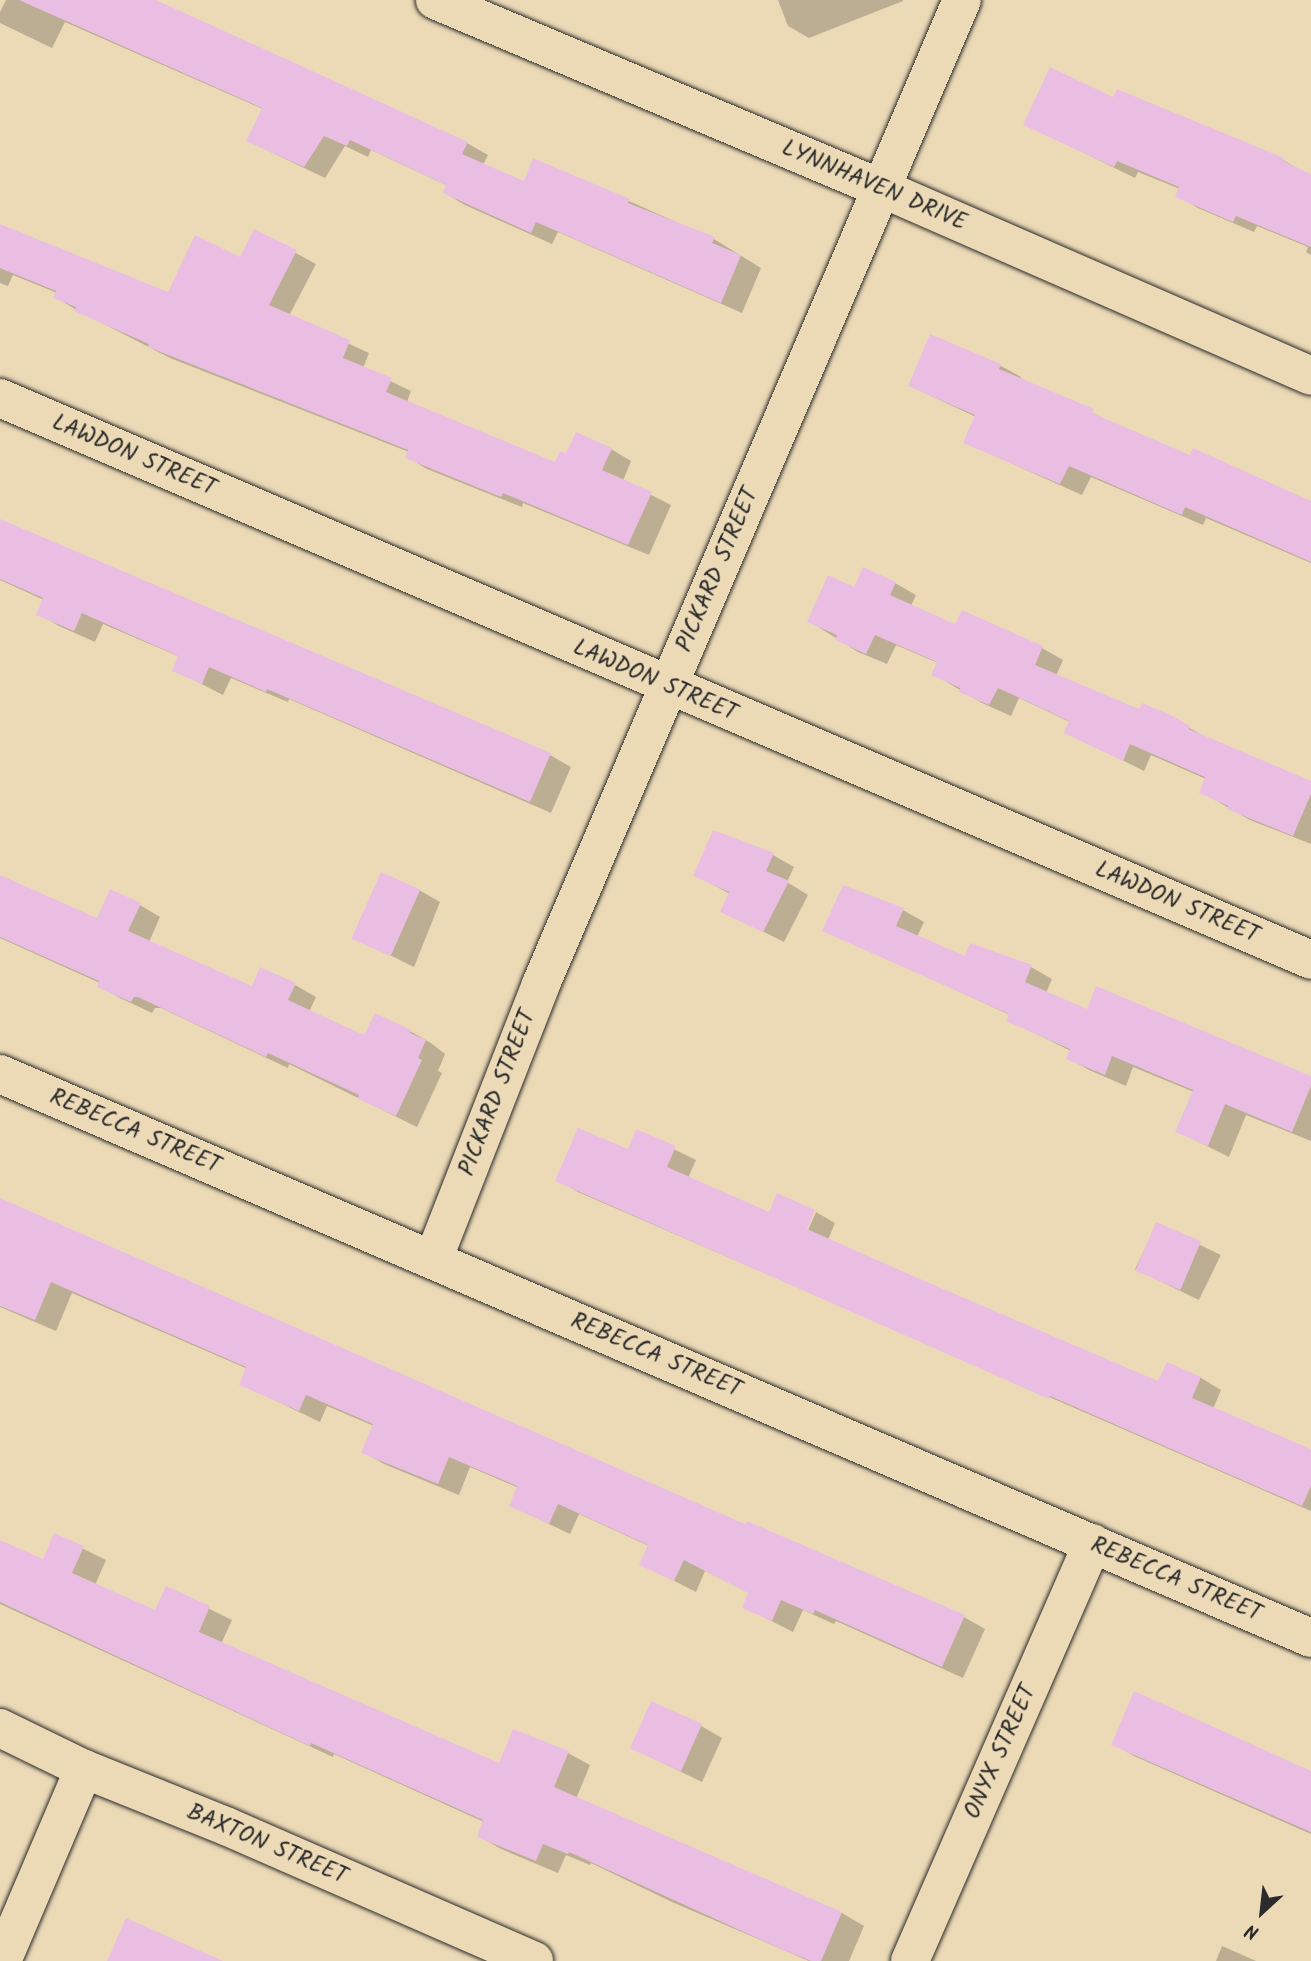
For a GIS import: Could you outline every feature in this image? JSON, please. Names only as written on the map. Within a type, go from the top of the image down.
[{"type":"street","name":"LYNNHAVEN DRIVE","points":[[435,0],[881,188],[1311,376]]},
{"type":"street","name":"PICKARD STREET","points":[[433,1260],[541,984],[962,0]]},
{"type":"street","name":"LAWDON STREET","points":[[0,398],[668,687],[1311,960]]},
{"type":"street","name":"REBECCA STREET","points":[[0,1073],[1311,1638]]},
{"type":"street","name":"ONYX STREET","points":[[910,1961],[1093,1543]]},
{"type":"street","name":"BAXTON STREET","points":[[0,1728],[84,1769],[228,1827],[534,1961]]},
{"type":"street","points":[[2,1961],[84,1769]]},
{"type":"building","points":[[19,0],[156,0],[468,142],[462,154],[524,181],[533,158],[630,199],[628,203],[715,237],[712,243],[741,255],[721,303],[536,222],[531,233],[443,193],[446,185],[350,140],[347,146],[324,136],[304,167],[246,141],[262,108]]},
{"type":"building","points":[[1050,67],[1113,97],[1117,89],[1284,158],[1283,161],[1311,174],[1311,247],[1236,216],[1233,222],[1175,197],[1179,187],[1117,161],[1114,167],[1023,125]]},
{"type":"building","points":[[0,224],[168,292],[195,235],[240,257],[254,229],[297,250],[269,305],[350,340],[343,358],[392,378],[386,392],[555,462],[560,451],[566,453],[576,432],[612,448],[602,470],[652,492],[628,545],[503,493],[501,497],[405,458],[408,450],[148,347],[149,344],[74,311],[76,307],[53,298],[56,291],[0,268]]},
{"type":"building","points":[[930,334],[1001,364],[999,369],[1094,409],[1092,413],[1190,455],[1193,448],[1311,501],[1311,562],[1185,507],[1182,515],[1069,466],[1060,484],[963,443],[975,415],[908,386]]},
{"type":"building","points":[[0,519],[551,753],[530,802],[267,689],[266,692],[209,667],[202,684],[172,671],[178,656],[82,613],[74,631],[36,615],[43,598],[0,579]]},
{"type":"building","points":[[863,567],[896,582],[890,595],[955,624],[962,610],[1043,646],[1035,665],[1139,709],[1142,703],[1171,715],[1190,726],[1189,729],[1311,781],[1311,794],[1293,836],[1227,809],[1228,806],[1199,793],[1205,777],[1130,744],[1123,761],[1064,733],[1069,721],[998,688],[989,705],[959,692],[960,688],[931,675],[937,662],[875,635],[866,654],[835,640],[837,635],[807,622],[828,575],[854,587]]},
{"type":"building","points":[[713,830],[774,853],[766,871],[789,881],[763,932],[720,912],[729,892],[693,876]]},
{"type":"building","points":[[381,872],[420,889],[391,956],[351,939]]},
{"type":"building","points":[[0,875],[97,918],[110,889],[141,903],[128,931],[252,986],[260,967],[296,983],[288,1000],[364,1035],[375,1013],[411,1030],[410,1033],[426,1040],[418,1058],[422,1060],[396,1116],[358,1099],[359,1095],[268,1053],[266,1057],[138,997],[134,997],[131,1002],[97,987],[99,981],[0,937]]},
{"type":"building","points":[[843,885],[904,908],[896,926],[965,956],[970,943],[1032,965],[1025,982],[1087,1009],[1096,986],[1311,1076],[1311,1086],[1292,1132],[1225,1104],[1208,1146],[1175,1132],[1193,1090],[1112,1056],[1105,1075],[1066,1059],[1070,1049],[1006,1021],[1009,1014],[822,931]]},
{"type":"building","points":[[578,1128],[628,1149],[636,1129],[676,1146],[667,1167],[769,1212],[777,1193],[815,1210],[807,1229],[913,1276],[1158,1381],[1167,1362],[1201,1377],[1192,1398],[1311,1449],[1311,1486],[1302,1506],[1050,1396],[1049,1399],[555,1181]]},
{"type":"building","points":[[0,1198],[745,1524],[747,1521],[965,1615],[942,1667],[815,1610],[813,1614],[781,1600],[772,1621],[742,1608],[748,1593],[684,1560],[674,1581],[639,1565],[648,1545],[558,1504],[549,1524],[509,1506],[517,1486],[449,1457],[438,1484],[361,1453],[373,1424],[306,1395],[299,1411],[239,1385],[246,1367],[51,1282],[35,1320],[0,1306]]},
{"type":"building","points":[[1156,1222],[1201,1241],[1180,1290],[1135,1271]]},
{"type":"building","points":[[54,1533],[84,1546],[72,1573],[155,1610],[166,1586],[210,1606],[199,1632],[499,1763],[513,1729],[569,1751],[554,1787],[842,1912],[821,1961],[811,1961],[781,1949],[569,1852],[568,1854],[543,1844],[536,1861],[477,1837],[483,1820],[311,1743],[310,1746],[0,1602],[0,1540],[43,1559]]},
{"type":"building","points":[[1134,1691],[1311,1771],[1311,1832],[1111,1745]]},
{"type":"building","points":[[651,1701],[702,1724],[681,1771],[630,1749]]},
{"type":"building","points":[[126,1918],[223,1961],[107,1961]]}]
